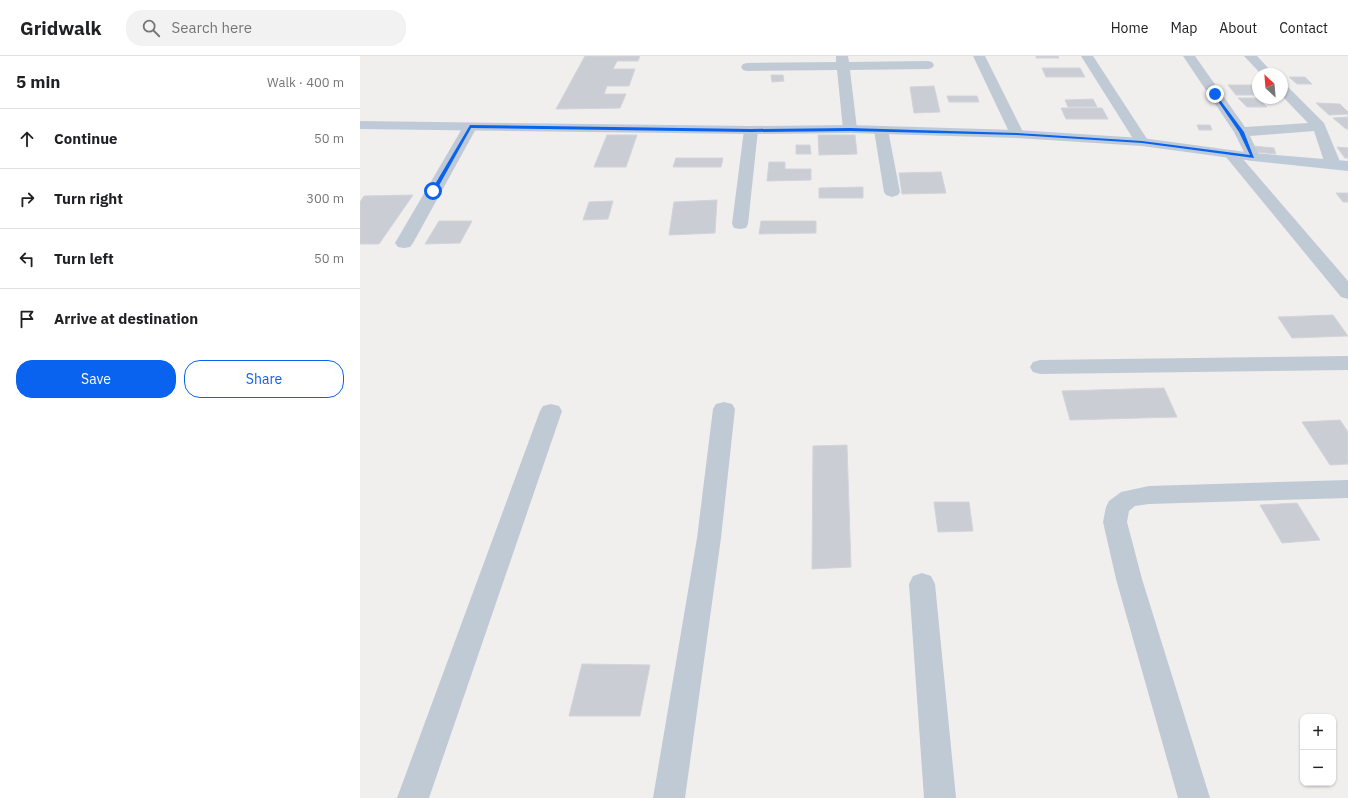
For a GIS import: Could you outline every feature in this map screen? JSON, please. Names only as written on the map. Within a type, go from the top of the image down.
[{"type":"main road","points":[[360,125],[751,130],[850,129],[1017,134],[1142,142],[1253,157],[1348,166]]},
{"type":"street","points":[[979,56],[1017,134]]},
{"type":"street","points":[[1087,56],[1142,142]]},
{"type":"street","points":[[1189,56],[1242,132],[1253,157]]},
{"type":"street","points":[[1250,56],[1262,68]]},
{"type":"street","points":[[842,61],[850,129]]},
{"type":"street","points":[[747,67],[842,61],[928,66]]},
{"type":"street","points":[[1288,95],[1319,126],[1333,164]]},
{"type":"street","points":[[1242,132],[1319,126]]},
{"type":"street","points":[[404,243],[470,127]]},
{"type":"street","points":[[740,224],[751,130]]},
{"type":"street","points":[[881,130],[892,192]]},
{"type":"street","points":[[1231,154],[1348,293]]},
{"type":"street","points":[[1040,366],[1348,363]]},
{"type":"street","points":[[668,798],[709,538],[724,408]]},
{"type":"street","points":[[413,798],[551,411]]},
{"type":"street","points":[[1194,798],[1129,579],[1115,522],[1118,507],[1129,498],[1149,495],[1348,489]]},
{"type":"street","points":[[922,584],[940,798]]},
{"type":"building","points":[[585,56],[640,56],[638,61],[617,61],[613,69],[635,69],[629,86],[607,86],[604,94],[626,94],[620,108],[556,109]]},
{"type":"building","points":[[1036,56],[1058,56],[1059,58],[1036,58]]},
{"type":"building","points":[[1042,68],[1080,68],[1085,77],[1046,77]]},
{"type":"building","points":[[771,75],[783,75],[784,81],[772,82]]},
{"type":"building","points":[[1289,77],[1305,77],[1312,84],[1297,84]]},
{"type":"building","points":[[1228,85],[1252,85],[1252,95],[1236,95]]},
{"type":"building","points":[[934,86],[940,112],[914,113],[910,87]]},
{"type":"building","points":[[947,96],[977,96],[979,102],[949,102]]},
{"type":"building","points":[[1238,98],[1252,98],[1252,104],[1264,104],[1267,107],[1247,107]]},
{"type":"building","points":[[1093,99],[1097,107],[1068,107],[1065,100]]},
{"type":"building","points":[[1316,103],[1340,104],[1348,112],[1348,114],[1329,115]]},
{"type":"building","points":[[1061,108],[1102,108],[1108,119],[1066,119]]},
{"type":"building","points":[[1348,117],[1348,129],[1333,118]]},
{"type":"building","points":[[1197,125],[1210,125],[1212,130],[1199,130]]},
{"type":"building","points":[[607,135],[637,135],[626,167],[594,167]]},
{"type":"building","points":[[818,135],[855,135],[857,154],[819,155]]},
{"type":"building","points":[[796,145],[810,145],[811,154],[796,154]]},
{"type":"building","points":[[1253,146],[1274,148],[1276,154],[1255,152]]},
{"type":"building","points":[[1337,147],[1348,148],[1348,158],[1345,158]]},
{"type":"building","points":[[676,158],[723,158],[721,167],[673,167]]},
{"type":"building","points":[[769,162],[785,162],[785,169],[811,169],[811,180],[767,181]]},
{"type":"building","points":[[941,172],[946,193],[902,194],[899,173]]},
{"type":"building","points":[[863,187],[863,198],[819,198],[819,188]]},
{"type":"building","points":[[1336,193],[1348,193],[1348,202],[1343,202]]},
{"type":"building","points":[[413,195],[379,244],[360,244],[360,202],[364,196]]},
{"type":"building","points":[[717,200],[715,233],[669,235],[674,202]]},
{"type":"building","points":[[613,201],[608,219],[583,220],[589,202]]},
{"type":"building","points":[[439,221],[472,221],[460,243],[425,244]]},
{"type":"building","points":[[761,221],[816,221],[816,233],[759,234]]},
{"type":"building","points":[[1333,315],[1348,336],[1292,338],[1278,317]]},
{"type":"building","points":[[1164,388],[1177,417],[1070,420],[1062,391]]},
{"type":"building","points":[[1340,420],[1348,432],[1348,464],[1330,465],[1302,422]]},
{"type":"building","points":[[847,445],[851,567],[812,569],[813,446]]},
{"type":"building","points":[[934,502],[969,502],[973,531],[938,532]]},
{"type":"building","points":[[1297,503],[1320,540],[1282,543],[1260,505]]},
{"type":"building","points":[[582,664],[650,665],[640,716],[569,716]]},
{"type":"route","points":[[433,191],[470,127],[751,130],[850,129],[1017,134],[1142,142],[1253,157],[1242,132],[1215,94]]}]
